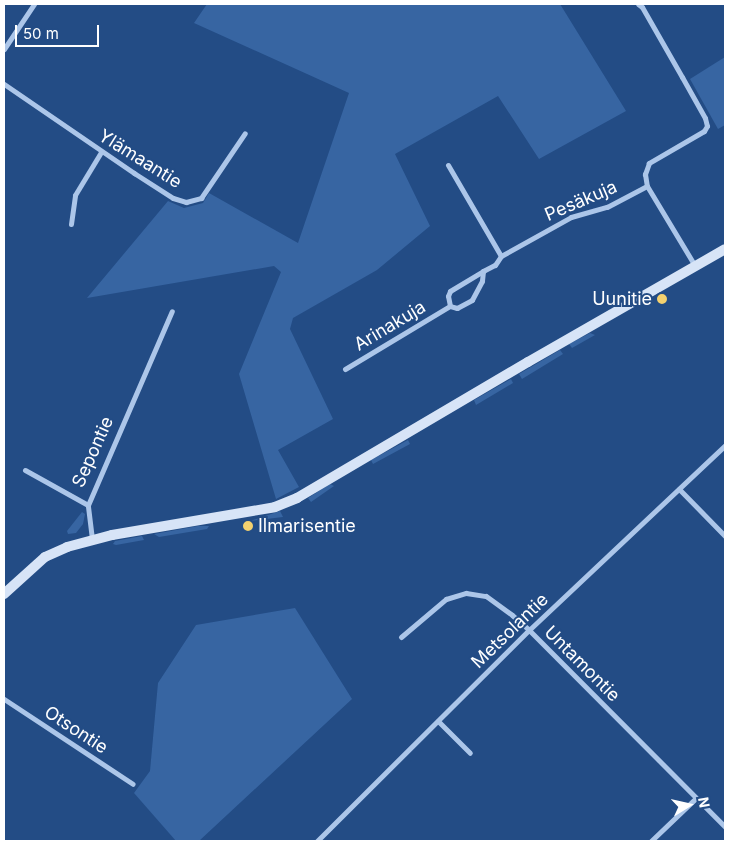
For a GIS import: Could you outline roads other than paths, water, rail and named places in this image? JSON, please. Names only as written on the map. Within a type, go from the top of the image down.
[{"type":"street","points":[[4,49],[34,4]]},
{"type":"street","points":[[638,4],[642,7],[705,118],[706,126],[704,131],[649,163],[645,174],[647,186],[695,266]]},
{"type":"street","name":"Ylämaantie","points":[[4,84],[101,152],[173,198],[186,202],[201,198],[245,133]]},
{"type":"street","points":[[71,224],[75,195],[101,152]]},
{"type":"street","points":[[448,166],[501,256]]},
{"type":"street","name":"Pesäkuja","points":[[450,306],[448,296],[450,291],[495,265],[501,256],[571,217],[608,207],[647,186]]},
{"type":"street","points":[[4,594],[45,557],[67,546],[92,539],[275,507],[297,498],[725,249]]},
{"type":"street","points":[[450,306],[457,308],[472,300],[482,281],[482,271]]},
{"type":"street","name":"Arinakuja","points":[[345,369],[450,306]]},
{"type":"street","name":"Sepontie","points":[[92,539],[88,506],[172,311]]},
{"type":"street","name":"Metsolantie","points":[[317,841],[529,630],[725,445]]},
{"type":"street","points":[[25,470],[88,506]]},
{"type":"street","points":[[679,489],[725,536]]},
{"type":"street","name":"Untamontie","points":[[401,637],[446,599],[466,593],[486,596],[529,630],[725,827]]},
{"type":"street","name":"Otsontie","points":[[4,699],[133,784]]},
{"type":"street","points":[[438,721],[470,753]]},
{"type":"street","points":[[651,841],[696,798]]},
{"type":"place","name":"Uunitie","points":[[662,299]]},
{"type":"place","name":"Ilmarisentie","points":[[248,526]]}]
